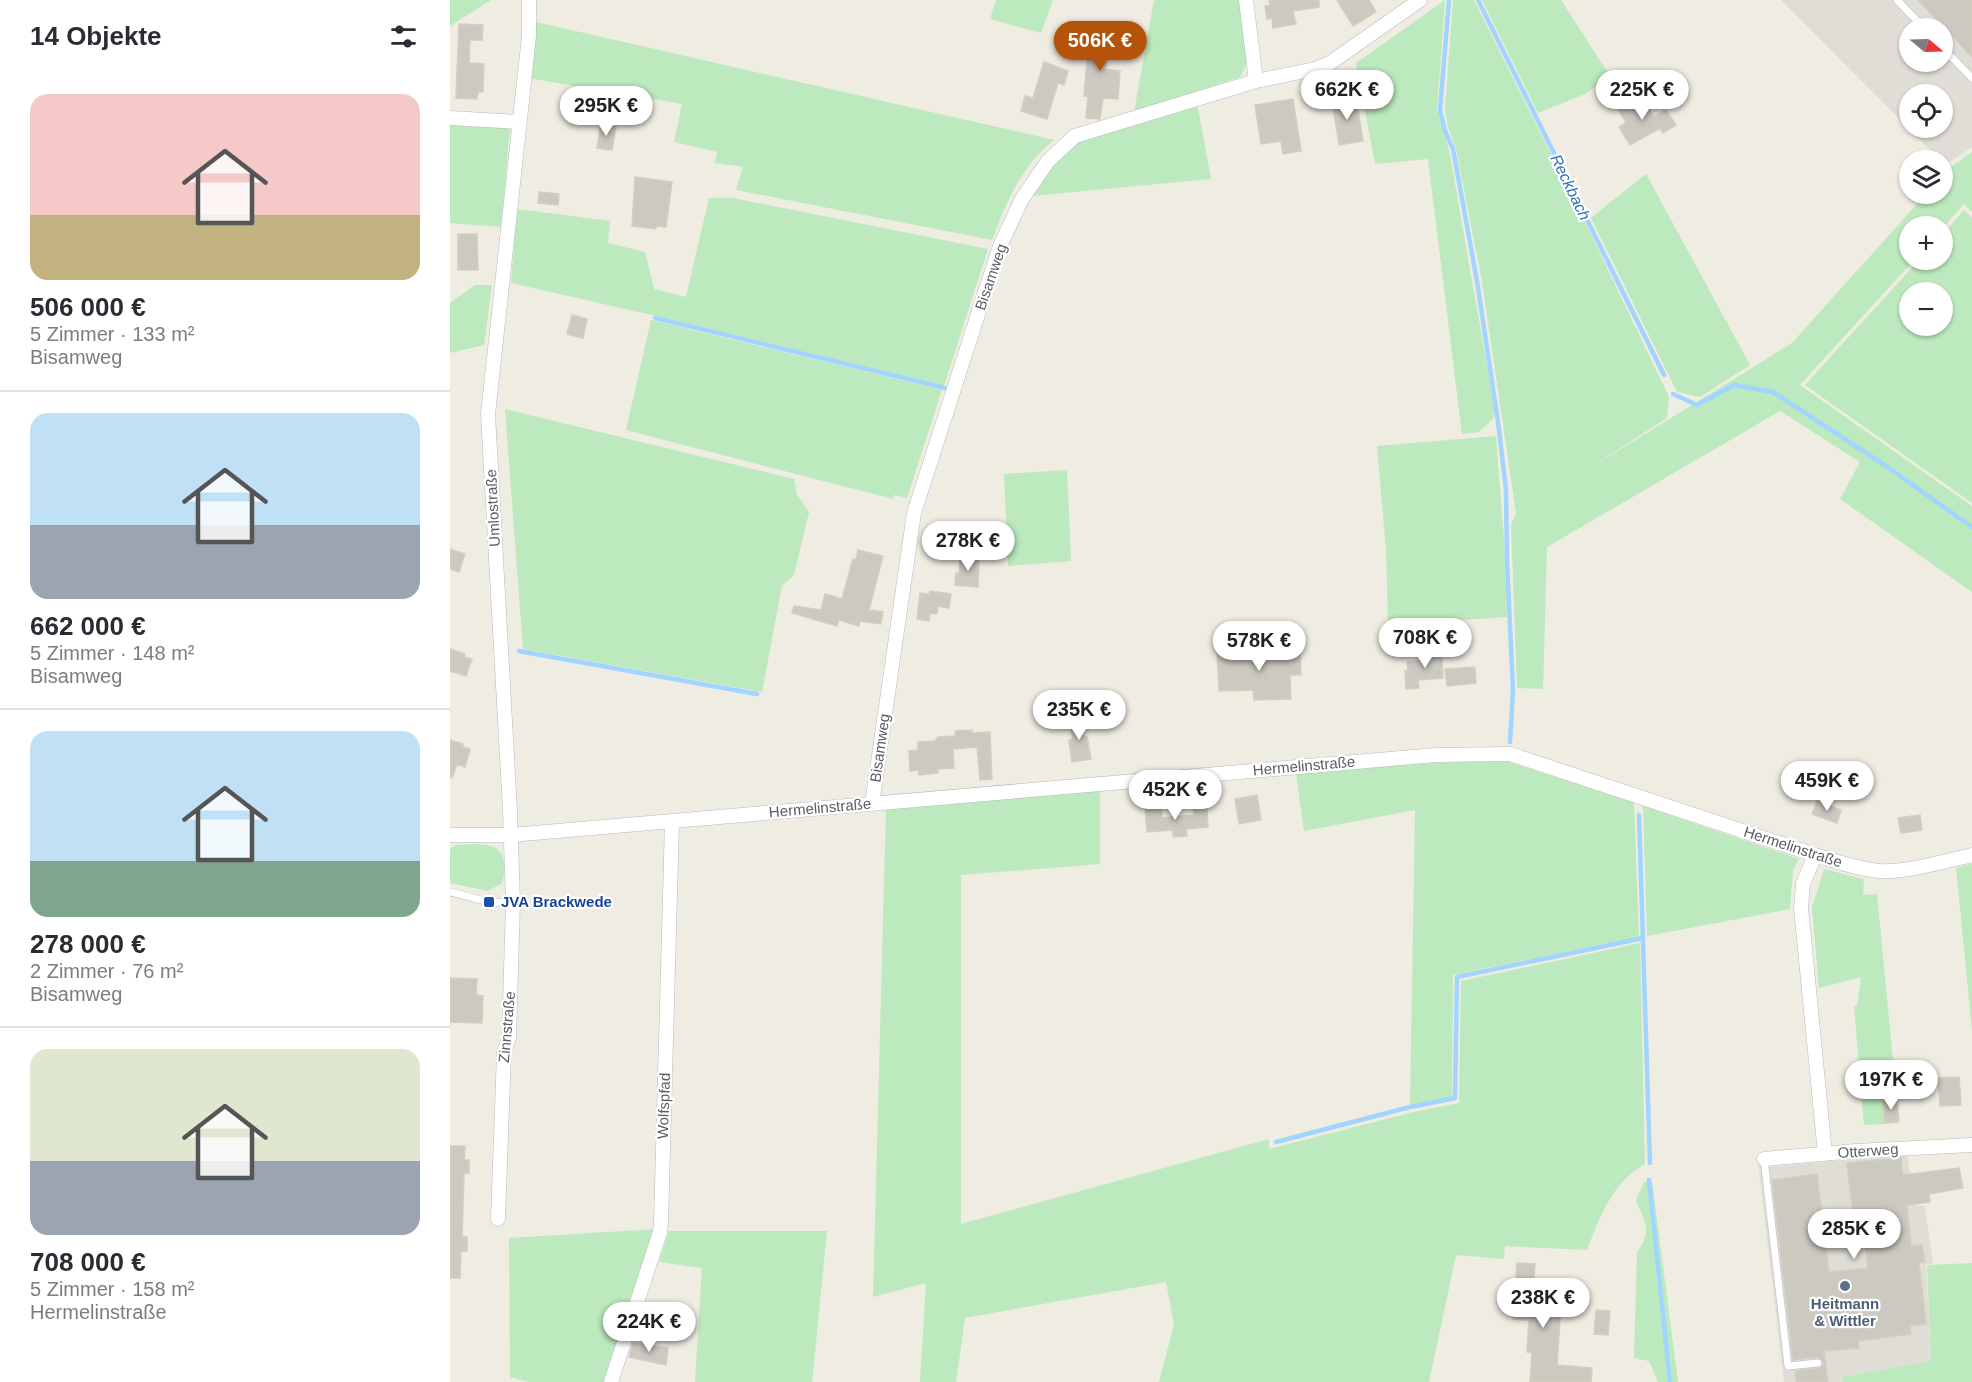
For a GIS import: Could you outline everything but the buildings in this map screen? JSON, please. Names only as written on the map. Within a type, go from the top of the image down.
[{"type":"street","name":"Umlostraße","points":[[511,835],[488,414],[529,36],[529,0]]},
{"type":"street","points":[[1246,0],[1256,81]]},
{"type":"street","name":"Bisamweg","points":[[872,804],[914,513],[1000,246],[1022,199],[1048,161],[1075,136],[1256,81],[1315,69],[1330,63],[1420,0]]},
{"type":"street","points":[[450,118],[518,122]]},
{"type":"street","name":"Hermelinstraße","points":[[511,835],[1436,754],[1510,754],[1815,855],[1858,867],[1880,871],[1899,870],[1972,855]]},
{"type":"street","name":"Wolfspfad","points":[[611,1382],[661,1223],[672,822]]},
{"type":"street","points":[[450,835],[511,835]]},
{"type":"street","name":"Zinnstraße","points":[[498,1219],[504,1052],[509,1038],[513,903],[511,835]]},
{"type":"street","points":[[1815,855],[1803,884],[1801,908],[1825,1154]]},
{"type":"street","name":"Otterweg","points":[[1764,1159],[1972,1145]]},
{"type":"lane","points":[[1897,0],[1914,18]]},
{"type":"lane","points":[[1953,58],[1972,78]]},
{"type":"lane","points":[[450,892],[489,902],[513,903]]},
{"type":"lane","points":[[1764,1159],[1788,1365],[1818,1364]]},
{"type":"shaded area","points":[[1781,0],[1972,0],[1972,147],[1953,160],[1953,150],[1930,150],[1918,138],[1953,138],[1953,84],[1899,84],[1899,119]]},
{"type":"shaded area","points":[[1907,1154],[1916,1206],[1925,1206],[1933,1264],[1926,1264],[1931,1361],[1841,1377],[1841,1382],[1784,1382],[1758,1163],[1768,1167]]},
{"type":"green space","points":[[450,0],[491,0],[450,26]]},
{"type":"green space","points":[[996,0],[1053,0],[1041,33],[990,19]]},
{"type":"green space","points":[[1154,0],[1241,0],[1249,59],[1240,77],[1134,112]]},
{"type":"green space","points":[[1445,0],[1437,110],[1449,150],[1494,405],[1494,418],[1479,432],[1462,434],[1428,159],[1375,164],[1356,63]]},
{"type":"green space","points":[[1453,0],[1474,0],[1669,397],[1667,418],[1582,473],[1792,343],[1899,224],[1899,270],[1905,270],[1800,385],[1972,506],[1972,592],[1840,499],[1860,462],[1780,411],[1547,547],[1543,689],[1517,688],[1511,524],[1516,513],[1482,282],[1456,149],[1445,110]]},
{"type":"green space","points":[[1482,0],[1561,0],[1610,76],[1585,94],[1538,113]]},
{"type":"green space","points":[[536,22],[1054,140],[1042,150],[1023,173],[1009,198],[992,240],[736,190],[743,167],[715,163],[717,152],[674,142],[682,104],[528,78]]},
{"type":"green space","points":[[1197,103],[1211,179],[1031,196],[1055,162],[1078,141]]},
{"type":"green space","points":[[450,124],[510,127],[501,227],[450,223]]},
{"type":"green space","points":[[1972,152],[1972,212],[1964,204],[1953,217],[1906,216],[1917,204],[1953,204],[1953,165]]},
{"type":"green space","points":[[1646,174],[1750,365],[1700,397],[1677,392],[1591,218]]},
{"type":"green space","points":[[709,198],[733,198],[988,249],[944,386],[511,283],[517,209],[610,221],[608,243],[645,252],[654,289],[686,297]]},
{"type":"green space","points":[[1964,210],[1972,218],[1972,503],[1805,385],[1910,270],[1953,270],[1953,223]]},
{"type":"green space","points":[[475,285],[492,285],[484,345],[450,353],[450,303]]},
{"type":"green space","points":[[651,320],[942,390],[907,498],[894,495],[893,499],[626,430]]},
{"type":"green space","points":[[505,409],[794,479],[797,495],[809,512],[794,575],[782,586],[762,692],[523,649]]},
{"type":"green space","points":[[1496,436],[1507,617],[1388,625],[1386,550],[1377,446]]},
{"type":"green space","points":[[1067,470],[1071,561],[1008,566],[1004,474]]},
{"type":"green space","points":[[1503,760],[1634,803],[1639,937],[1453,975],[1452,1097],[1410,1105],[1415,810],[1304,831],[1296,774],[1416,764]]},
{"type":"green space","points":[[1100,790],[1100,864],[961,875],[961,1224],[1269,1139],[1269,1149],[1414,1112],[1459,1103],[1461,981],[1640,943],[1645,1164],[1624,1180],[1608,1201],[1587,1250],[1505,1246],[1504,1259],[1456,1255],[1429,1382],[1159,1382],[1174,1325],[1166,1282],[965,1318],[956,1382],[920,1382],[926,1283],[873,1297],[886,809]]},
{"type":"green space","points":[[1643,806],[1799,859],[1793,870],[1790,909],[1647,936]]},
{"type":"green space","points":[[479,844],[498,850],[504,863],[502,883],[488,891],[450,883],[450,849],[456,845]]},
{"type":"green space","points":[[1972,864],[1972,1030],[1956,868]]},
{"type":"green space","points":[[1824,869],[1864,879],[1863,895],[1877,894],[1899,1123],[1864,1125],[1854,1006],[1857,1006],[1861,977],[1819,988],[1812,908]]},
{"type":"green space","points":[[1652,1181],[1678,1382],[1658,1382],[1649,1361],[1634,1358],[1637,1253],[1646,1232],[1645,1222],[1636,1201],[1644,1182]]},
{"type":"green space","points":[[657,1229],[606,1382],[529,1382],[510,1377],[509,1238]]},
{"type":"green space","points":[[669,1231],[827,1231],[812,1382],[695,1382],[702,1268],[659,1262]]},
{"type":"green space","points":[[1972,1263],[1972,1382],[1842,1382],[1841,1377],[1931,1361],[1927,1265]]},
{"type":"waterway","points":[[1449,0],[1440,110],[1445,131],[1453,149],[1477,281],[1506,489],[1513,690],[1510,742]]},
{"type":"waterway","name":"Reckbach","points":[[1478,0],[1664,375]]},
{"type":"waterway","points":[[655,318],[945,388]]},
{"type":"waterway","name":"Reckbach","points":[[1673,394],[1697,405],[1734,385],[1773,392],[1883,464],[1972,527]]},
{"type":"waterway","points":[[519,651],[757,694]]},
{"type":"waterway","points":[[1639,815],[1650,1163]]},
{"type":"waterway","points":[[1276,1142],[1410,1107],[1455,1098],[1457,977],[1643,938]]},
{"type":"waterway","points":[[1649,1180],[1670,1382]]},
{"type":"place","name":"JVA Brackwede","points":[[489,902]]},
{"type":"place","name":"Heitmann & Wittler","points":[[1845,1286]]}]
